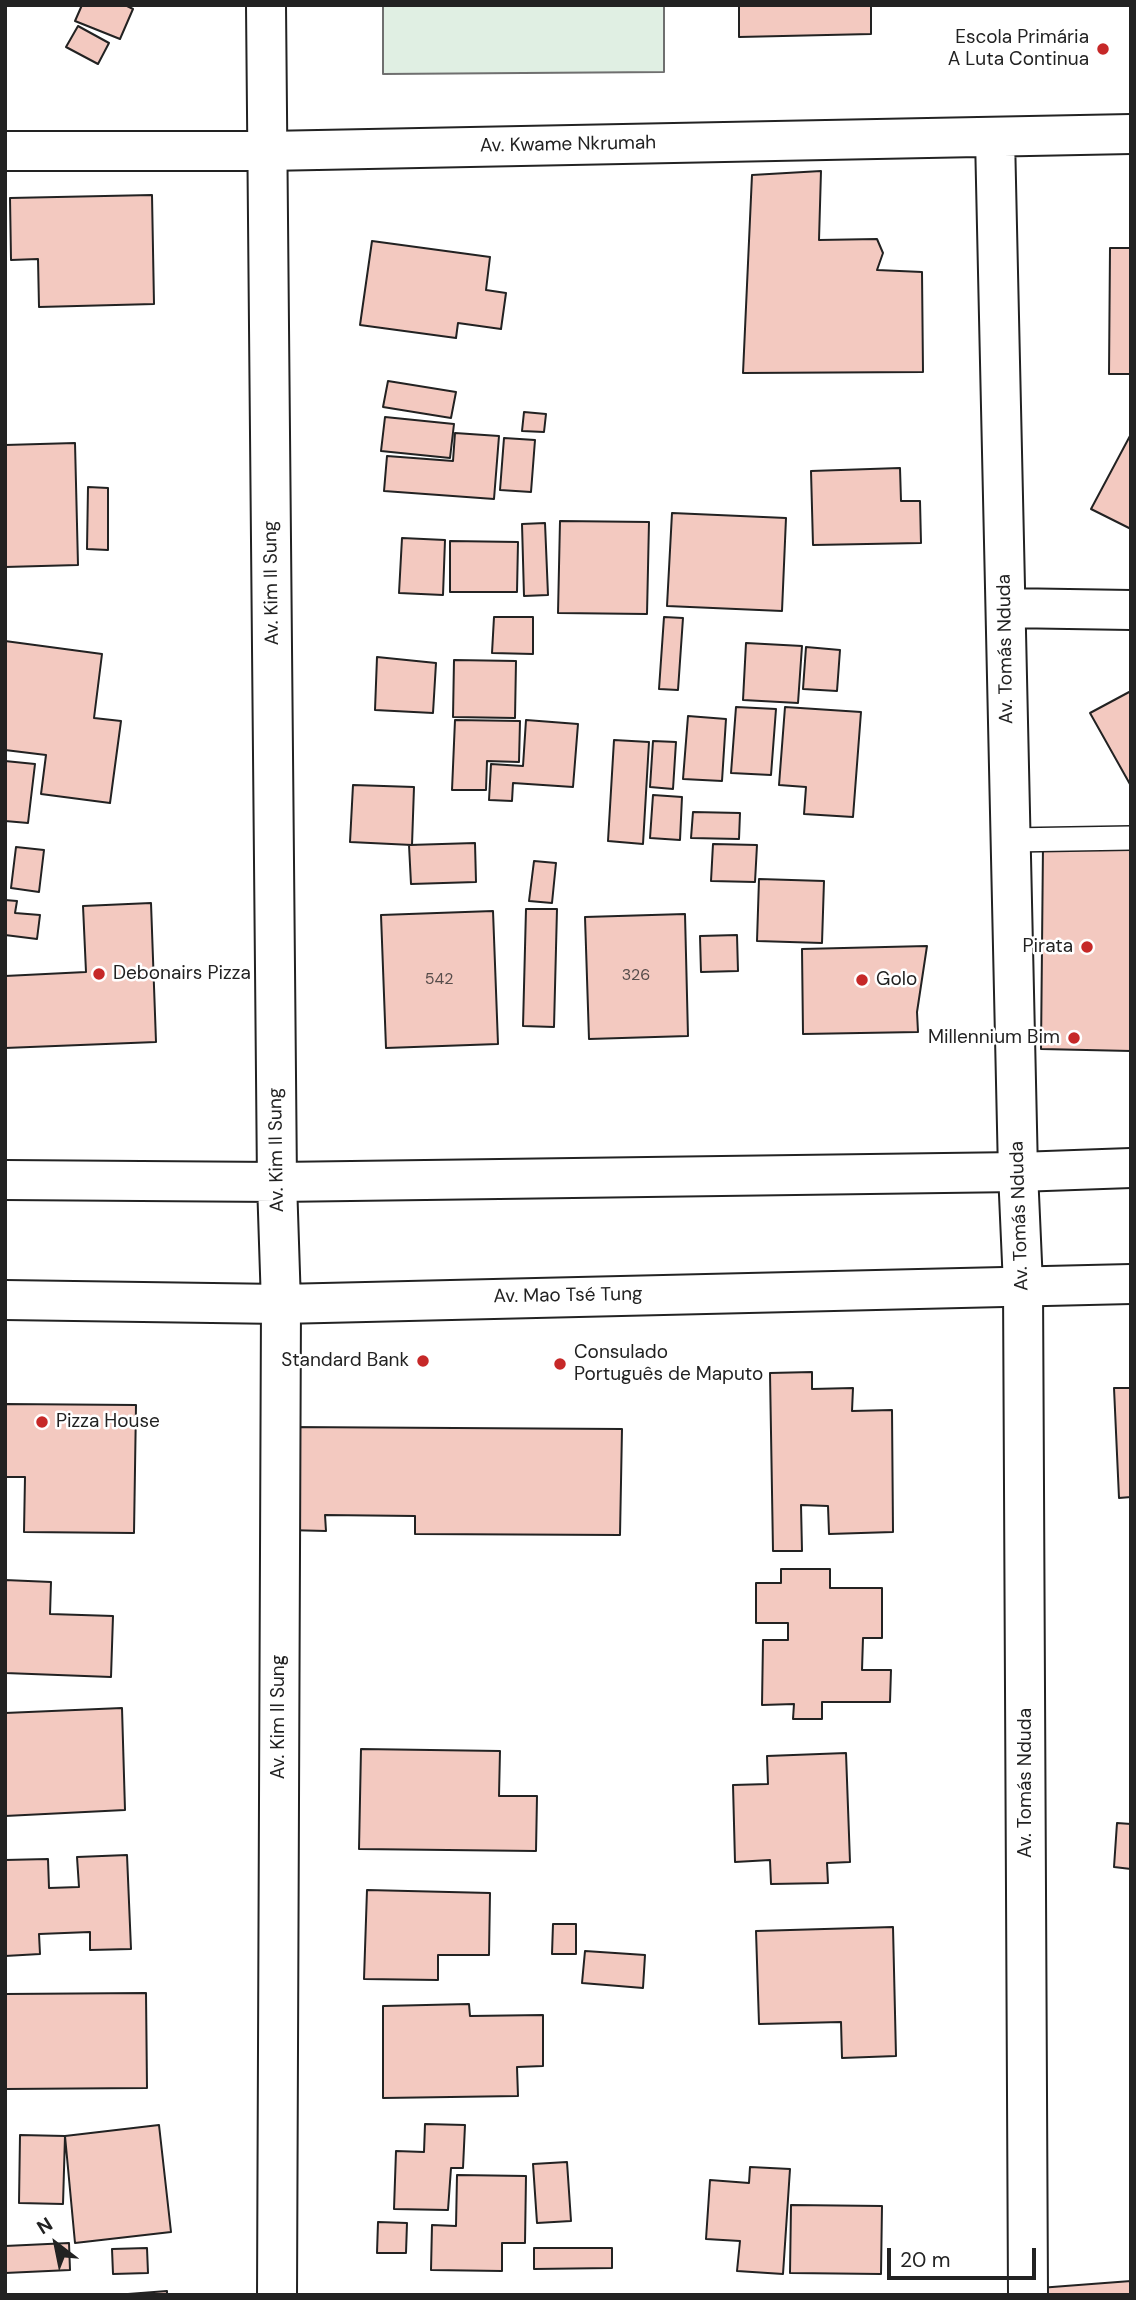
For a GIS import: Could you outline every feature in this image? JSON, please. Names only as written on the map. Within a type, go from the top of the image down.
[{"type":"street","name":"Av. Kim II Sung","points":[[266,5],[281,1304],[277,2295]]},
{"type":"street","name":"Av. Kwame Nkrumah","points":[[5,151],[267,151],[1131,134]]},
{"type":"street","name":"Av. Tomás Nduda","points":[[995,137],[1018,1172],[1023,1285],[1028,2295]]},
{"type":"street","points":[[1006,608],[1131,610]]},
{"type":"street","points":[[5,1180],[278,1182],[1018,1172],[1131,1168]]},
{"type":"street","name":"Av. Mao Tsé Tung","points":[[5,1300],[281,1304],[1131,1284]]},
{"type":"lane","points":[[1010,840],[1131,838]]},
{"type":"green space","points":[[383,5],[664,5],[664,72],[383,74]]},
{"type":"building","points":[[82,5],[125,5],[133,9],[120,39],[75,21]]},
{"type":"building","points":[[739,5],[871,5],[871,34],[739,37]]},
{"type":"building","points":[[78,26],[109,43],[98,64],[66,47]]},
{"type":"building","points":[[821,171],[819,240],[877,239],[883,253],[877,270],[922,272],[923,372],[743,373],[752,175]]},
{"type":"building","points":[[152,195],[154,304],[39,307],[38,259],[11,260],[10,198]]},
{"type":"building","points":[[372,241],[490,257],[486,290],[506,293],[501,329],[458,323],[456,338],[360,325]]},
{"type":"building","points":[[1110,248],[1131,248],[1131,374],[1109,374]]},
{"type":"building","points":[[388,381],[456,392],[451,418],[383,407]]},
{"type":"building","points":[[524,412],[546,414],[544,432],[522,431]]},
{"type":"building","points":[[385,417],[454,424],[450,458],[381,451]]},
{"type":"building","points":[[455,433],[499,436],[494,499],[384,491],[387,456],[453,461]]},
{"type":"building","points":[[1131,434],[1131,529],[1091,509]]},
{"type":"building","points":[[504,438],[535,440],[531,492],[500,490]]},
{"type":"building","points":[[75,443],[78,565],[5,567],[5,445]]},
{"type":"building","points":[[900,468],[901,501],[920,501],[921,543],[813,545],[811,471]]},
{"type":"building","points":[[88,487],[108,488],[108,550],[87,549]]},
{"type":"building","points":[[672,513],[786,518],[782,611],[667,606]]},
{"type":"building","points":[[560,521],[649,522],[647,614],[558,613]]},
{"type":"building","points":[[545,523],[548,595],[524,596],[522,524]]},
{"type":"building","points":[[402,538],[445,540],[443,595],[399,593]]},
{"type":"building","points":[[450,541],[518,542],[517,592],[450,592]]},
{"type":"building","points":[[494,617],[533,617],[533,654],[492,653]]},
{"type":"building","points":[[664,617],[683,618],[678,690],[659,689]]},
{"type":"building","points":[[5,641],[102,654],[94,718],[121,721],[110,803],[41,794],[46,755],[5,750]]},
{"type":"building","points":[[746,643],[802,646],[798,703],[743,700]]},
{"type":"building","points":[[806,647],[840,650],[837,691],[803,689]]},
{"type":"building","points":[[377,657],[436,663],[433,713],[375,710]]},
{"type":"building","points":[[454,660],[516,661],[515,718],[453,717]]},
{"type":"building","points":[[1131,691],[1131,786],[1090,713]]},
{"type":"building","points":[[736,707],[776,709],[771,775],[731,773]]},
{"type":"building","points":[[785,707],[861,712],[853,817],[804,814],[806,787],[779,785]]},
{"type":"building","points":[[688,716],[726,719],[722,781],[683,779]]},
{"type":"building","points":[[455,720],[520,721],[519,762],[487,761],[486,790],[452,790]]},
{"type":"building","points":[[526,720],[578,724],[573,787],[513,783],[512,801],[489,800],[491,764],[523,766]]},
{"type":"building","points":[[614,740],[649,742],[643,844],[608,841]]},
{"type":"building","points":[[653,741],[676,742],[673,789],[650,787]]},
{"type":"building","points":[[5,761],[35,764],[28,823],[5,821]]},
{"type":"building","points":[[353,785],[414,787],[412,845],[350,842]]},
{"type":"building","points":[[653,795],[682,797],[680,840],[650,838]]},
{"type":"building","points":[[693,812],[740,813],[739,839],[691,838]]},
{"type":"building","points":[[475,843],[476,882],[411,884],[409,845]]},
{"type":"building","points":[[713,844],[757,845],[755,882],[711,881]]},
{"type":"building","name":"Pirata","points":[[1043,845],[1131,845],[1131,1051],[1041,1049]]},
{"type":"building","points":[[16,847],[44,850],[39,892],[11,888]]},
{"type":"building","points":[[534,861],[556,863],[552,903],[529,901]]},
{"type":"building","points":[[759,879],[824,881],[822,943],[757,941]]},
{"type":"building","points":[[5,900],[17,901],[15,913],[40,915],[37,939],[5,935]]},
{"type":"building","name":"Debonairs Pizza","points":[[151,903],[156,1042],[5,1048],[5,976],[86,972],[83,906]]},
{"type":"building","points":[[526,909],[557,909],[554,1027],[523,1026]]},
{"type":"building","points":[[493,911],[498,1044],[386,1048],[381,915]]},
{"type":"building","points":[[685,914],[688,1036],[589,1039],[585,917]]},
{"type":"building","points":[[737,935],[738,971],[701,972],[700,936]]},
{"type":"building","name":"Golo","points":[[927,946],[917,1012],[918,1032],[803,1034],[802,949]]},
{"type":"building","points":[[812,1372],[812,1389],[853,1388],[852,1411],[892,1410],[893,1532],[829,1534],[828,1506],[801,1505],[802,1551],[773,1551],[770,1373]]},
{"type":"building","points":[[1114,1388],[1131,1388],[1131,1497],[1119,1498]]},
{"type":"building","points":[[5,1404],[136,1405],[134,1533],[24,1532],[25,1477],[5,1477]]},
{"type":"building","points":[[288,1427],[622,1429],[620,1535],[415,1534],[415,1516],[325,1515],[326,1531],[286,1530]]},
{"type":"building","points":[[781,1569],[830,1569],[830,1588],[882,1588],[882,1638],[863,1638],[862,1670],[891,1670],[890,1702],[822,1702],[822,1719],[793,1719],[794,1704],[762,1705],[763,1640],[788,1640],[788,1623],[756,1623],[756,1583],[781,1583]]},
{"type":"building","points":[[5,1580],[51,1582],[50,1614],[113,1616],[111,1677],[5,1673]]},
{"type":"building","points":[[122,1708],[125,1810],[5,1816],[5,1713]]},
{"type":"building","points":[[361,1749],[500,1751],[499,1796],[537,1796],[536,1851],[359,1849]]},
{"type":"building","points":[[846,1753],[850,1862],[827,1863],[828,1883],[771,1884],[770,1860],[735,1862],[733,1785],[768,1784],[767,1756]]},
{"type":"building","points":[[1117,1823],[1131,1824],[1131,1869],[1114,1867]]},
{"type":"building","points":[[127,1855],[131,1949],[90,1950],[90,1932],[39,1934],[40,1954],[5,1956],[5,1860],[48,1859],[49,1888],[79,1887],[77,1857]]},
{"type":"building","points":[[367,1890],[490,1893],[489,1955],[438,1955],[438,1980],[364,1979]]},
{"type":"building","points":[[553,1924],[576,1924],[576,1954],[552,1954]]},
{"type":"building","points":[[893,1927],[896,2056],[842,2058],[841,2022],[759,2024],[756,1931]]},
{"type":"building","points":[[585,1951],[645,1955],[643,1988],[582,1983]]},
{"type":"building","points":[[146,1993],[147,2088],[5,2089],[5,1994]]},
{"type":"building","points":[[469,2004],[470,2016],[543,2015],[543,2066],[517,2067],[518,2096],[383,2098],[383,2006]]},
{"type":"building","points":[[425,2124],[465,2125],[463,2168],[451,2168],[448,2210],[394,2209],[396,2151],[424,2152]]},
{"type":"building","points":[[159,2125],[171,2232],[75,2243],[65,2136]]},
{"type":"building","points":[[20,2135],[65,2136],[63,2204],[19,2203]]},
{"type":"building","points":[[567,2162],[571,2221],[537,2223],[533,2164]]},
{"type":"building","points":[[750,2167],[790,2169],[783,2274],[737,2271],[740,2241],[706,2239],[710,2180],[749,2183]]},
{"type":"building","points":[[457,2175],[526,2176],[525,2243],[502,2243],[502,2271],[431,2270],[432,2225],[456,2226]]},
{"type":"building","points":[[791,2205],[882,2206],[881,2274],[790,2273]]},
{"type":"building","points":[[378,2222],[407,2223],[406,2253],[377,2253]]},
{"type":"building","points":[[69,2243],[70,2270],[5,2273],[5,2246]]},
{"type":"building","points":[[147,2248],[148,2273],[113,2274],[112,2249]]},
{"type":"building","points":[[534,2248],[612,2248],[612,2268],[534,2269]]},
{"type":"building","points":[[1131,2281],[1131,2295],[1039,2295],[1039,2288]]},
{"type":"building","points":[[167,2291],[167,2295],[115,2295]]},
{"type":"place","name":"Escola Primária A Luta Continua","points":[[1103,49]]},
{"type":"place","name":"Pirata","points":[[1087,947]]},
{"type":"place","name":"Debonairs Pizza","points":[[99,974]]},
{"type":"place","name":"Golo","points":[[862,980]]},
{"type":"place","name":"Millennium Bim","points":[[1074,1038]]},
{"type":"place","name":"Standard Bank","points":[[423,1361]]},
{"type":"place","name":"Consulado Português de Maputo","points":[[560,1364]]},
{"type":"place","name":"Pizza House","points":[[42,1422]]}]
